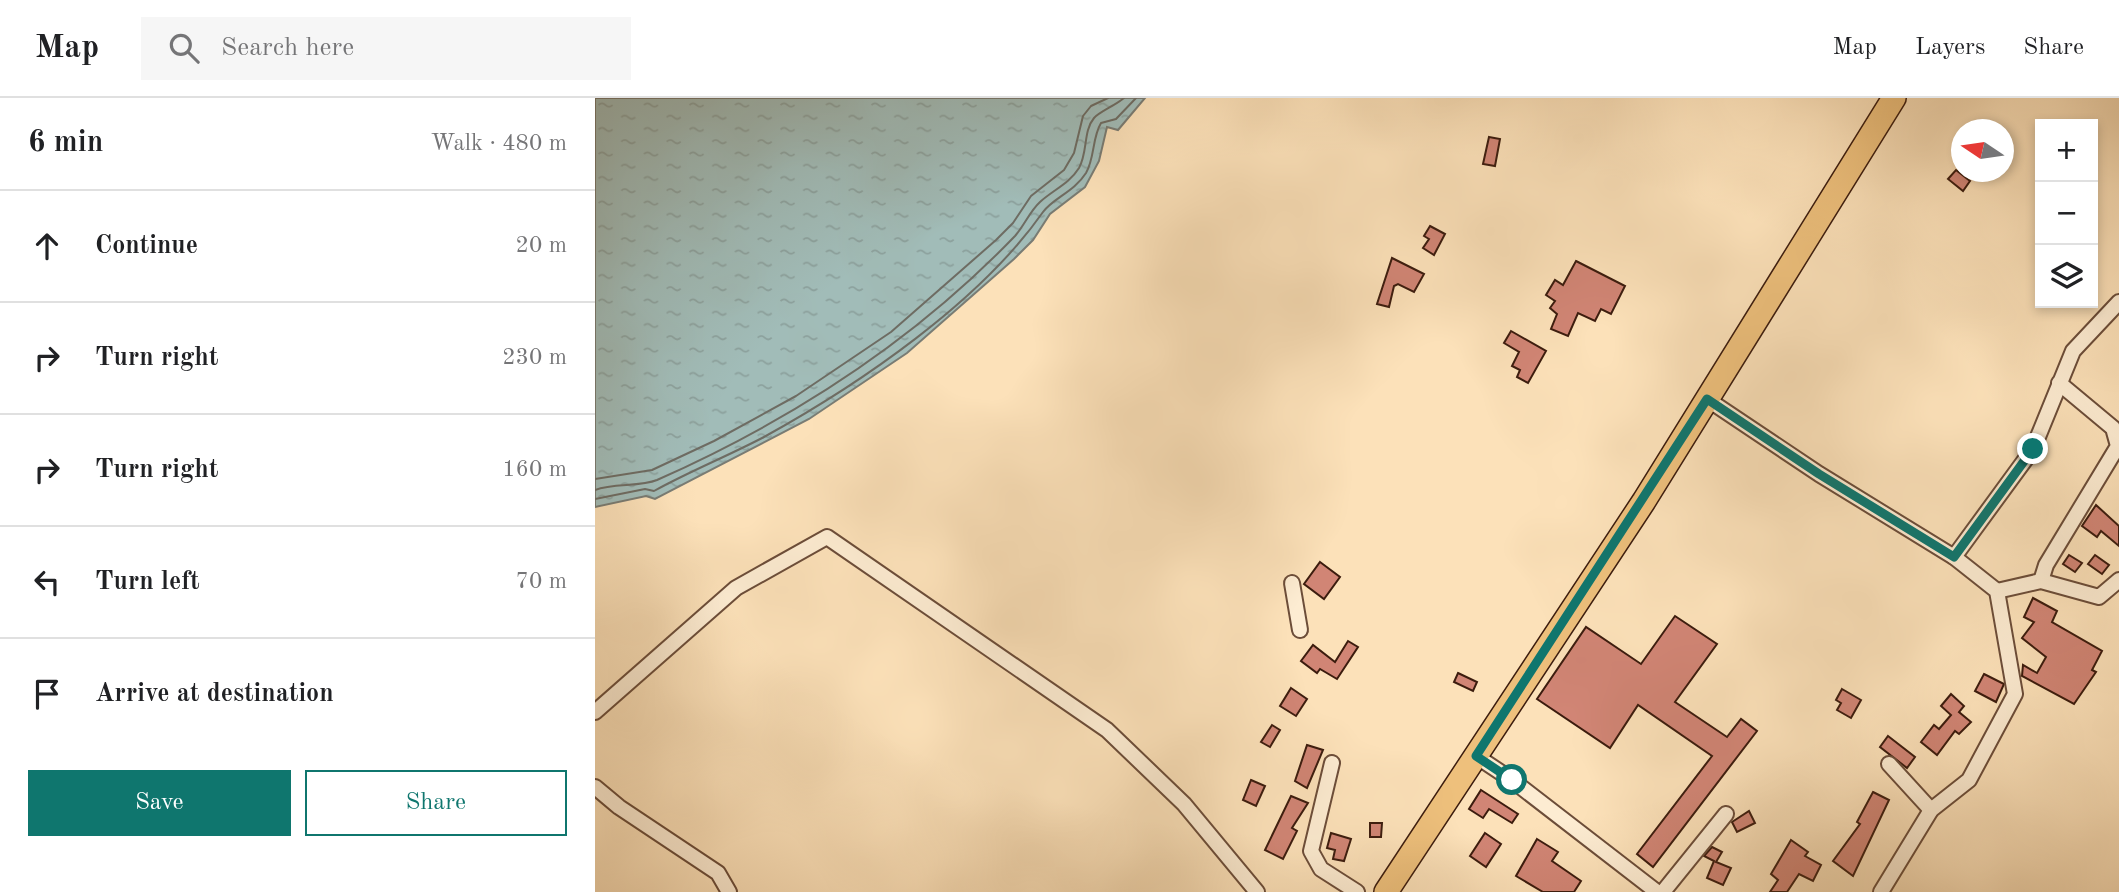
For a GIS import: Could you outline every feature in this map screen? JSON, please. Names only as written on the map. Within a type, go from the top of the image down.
[{"type":"main road","points":[[1386,892],[1707,399],[1889,100]]},
{"type":"street","points":[[1954,557],[2033,449],[2073,351],[2119,302]]},
{"type":"street","points":[[2041,580],[2046,565],[2118,446],[2113,428],[2059,383]]},
{"type":"street","points":[[1707,399],[1819,474],[1954,557],[1997,591],[2015,694],[1969,780],[1931,810],[1881,892]]},
{"type":"street","points":[[595,712],[736,588],[827,537],[1107,730],[1184,804],[1257,892]]},
{"type":"street","points":[[1997,591],[2041,580],[2099,597],[2119,580]]},
{"type":"street","points":[[1292,583],[1300,630]]},
{"type":"street","points":[[1476,756],[1512,780],[1657,892]]},
{"type":"street","points":[[1332,762],[1311,851],[1321,869],[1357,892]]},
{"type":"street","points":[[1889,764],[1931,810]]},
{"type":"street","points":[[595,787],[619,807],[718,873],[729,892]]},
{"type":"street","points":[[1663,892],[1726,814]]},
{"type":"water","points":[[595,98],[1145,98],[1118,130],[1107,127],[1099,161],[1085,187],[1050,214],[1033,240],[1014,259],[907,353],[809,419],[655,499],[646,496],[595,507]]},
{"type":"building","points":[[1489,137],[1500,139],[1495,166],[1483,164]]},
{"type":"building","points":[[1952,182],[1969,182],[1963,191]]},
{"type":"building","points":[[1430,226],[1445,234],[1434,255],[1423,248],[1429,239],[1424,236]]},
{"type":"building","points":[[1392,258],[1424,274],[1414,292],[1398,284],[1394,286],[1389,307],[1377,304]]},
{"type":"building","points":[[1576,261],[1625,286],[1611,314],[1601,309],[1595,321],[1578,313],[1568,336],[1551,329],[1557,314],[1550,308],[1555,301],[1546,295],[1555,280],[1563,285]]},
{"type":"building","points":[[1511,331],[1546,351],[1528,383],[1517,377],[1520,370],[1512,366],[1519,352],[1504,343]]},
{"type":"building","points":[[2096,505],[2119,526],[2119,546],[2101,531],[2097,537],[2082,526]]},
{"type":"building","points":[[2069,555],[2082,563],[2075,572],[2063,564]]},
{"type":"building","points":[[2095,555],[2109,565],[2102,574],[2088,564]]},
{"type":"building","points":[[1320,562],[1340,577],[1324,599],[1304,584]]},
{"type":"building","points":[[2033,598],[2057,611],[2052,622],[2102,651],[2092,670],[2096,672],[2074,704],[2022,676],[2023,665],[2037,673],[2046,657],[2022,638],[2034,622],[2024,617]]},
{"type":"building","points":[[1675,616],[1717,644],[1675,702],[1727,737],[1741,719],[1757,731],[1653,867],[1637,854],[1712,756],[1638,705],[1610,748],[1537,699],[1586,627],[1641,664]]},
{"type":"building","points":[[1348,641],[1358,647],[1337,679],[1320,669],[1317,673],[1301,661],[1313,645],[1335,662]]},
{"type":"building","points":[[1458,673],[1477,682],[1473,691],[1454,682]]},
{"type":"building","points":[[1984,674],[2004,684],[1996,702],[1975,691]]},
{"type":"building","points":[[1291,688],[1307,699],[1296,716],[1280,706]]},
{"type":"building","points":[[1842,689],[1861,700],[1851,718],[1837,710],[1841,703],[1836,700]]},
{"type":"building","points":[[1951,694],[1964,706],[1959,712],[1971,722],[1959,734],[1955,731],[1937,755],[1921,742],[1934,725],[1939,729],[1951,715],[1941,706]]},
{"type":"building","points":[[1272,725],[1280,730],[1270,747],[1261,742]]},
{"type":"building","points":[[1888,736],[1915,757],[1907,768],[1880,747]]},
{"type":"building","points":[[1307,745],[1323,750],[1307,788],[1295,781]]},
{"type":"building","points":[[1251,780],[1265,786],[1256,806],[1243,800]]},
{"type":"building","points":[[1481,790],[1518,814],[1512,823],[1489,809],[1483,818],[1469,809]]},
{"type":"building","points":[[1873,792],[1889,800],[1853,876],[1833,861],[1860,824],[1857,822]]},
{"type":"building","points":[[1291,796],[1308,803],[1292,828],[1297,831],[1283,859],[1265,850]]},
{"type":"building","points":[[1749,811],[1755,823],[1737,832],[1732,822]]},
{"type":"building","points":[[1370,823],[1382,823],[1381,837],[1370,837]]},
{"type":"building","points":[[1331,833],[1351,839],[1344,861],[1333,859],[1335,850],[1327,848]]},
{"type":"building","points":[[1485,833],[1501,844],[1486,867],[1470,856]]},
{"type":"building","points":[[1537,839],[1558,852],[1552,861],[1581,881],[1574,892],[1543,892],[1516,876]]},
{"type":"building","points":[[1791,840],[1808,852],[1805,856],[1821,865],[1813,881],[1799,874],[1787,892],[1770,892],[1778,880],[1771,874]]},
{"type":"building","points":[[1712,847],[1722,852],[1716,862],[1731,868],[1723,885],[1707,878],[1714,861],[1704,856]]},
{"type":"route","points":[[1512,780],[1476,756],[1644,501],[1707,399],[1819,474],[1954,557],[2033,449]]}]
